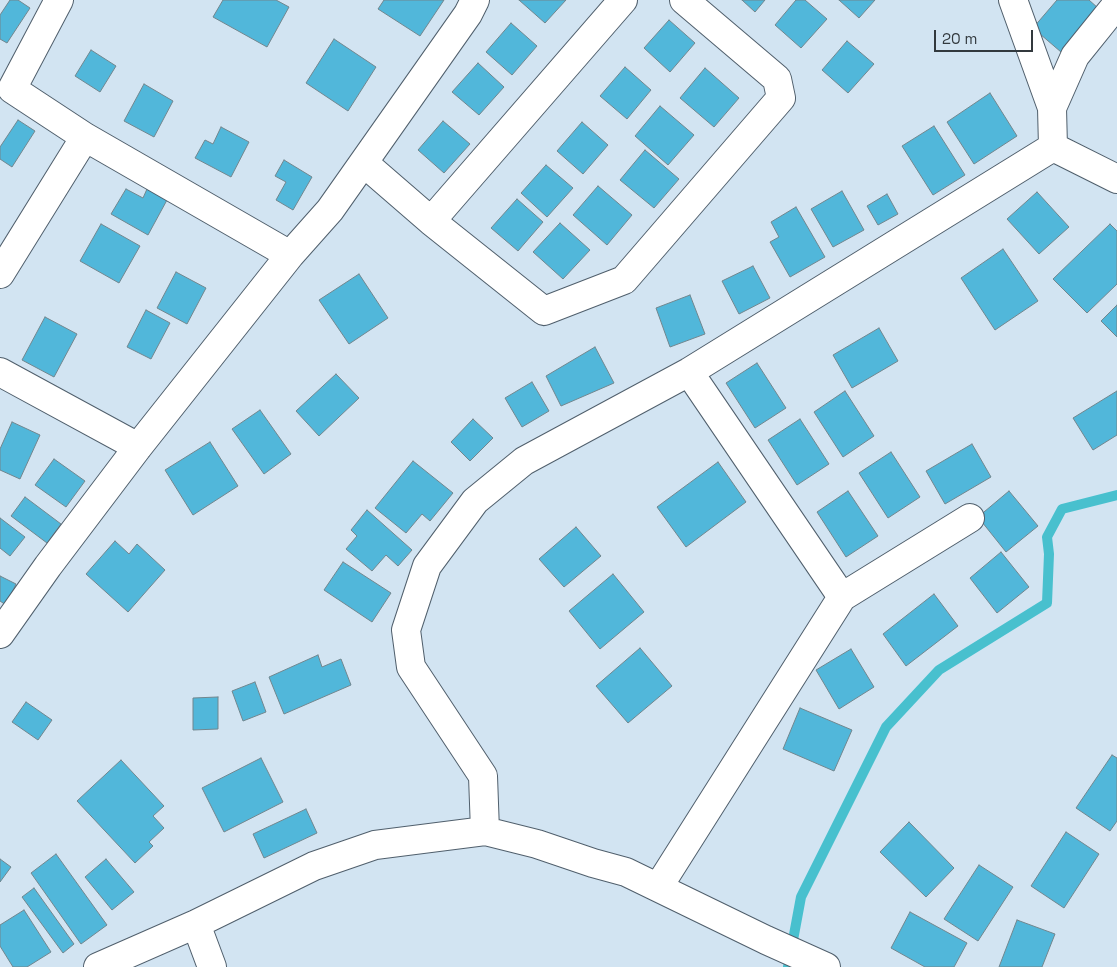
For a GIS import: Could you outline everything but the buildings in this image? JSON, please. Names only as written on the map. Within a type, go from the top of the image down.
[{"type":"street","points":[[59,0],[12,89],[84,137],[290,255]]},
{"type":"street","points":[[0,634],[48,566],[138,447],[290,255],[330,210],[468,14],[475,0]]},
{"type":"street","points":[[431,221],[623,0]]},
{"type":"street","points":[[364,163],[431,221],[544,312],[624,280],[781,98],[777,79],[684,0]]},
{"type":"street","points":[[1013,0],[1052,108],[1053,147]]},
{"type":"street","points":[[1052,108],[1075,56],[1117,4]]},
{"type":"street","points":[[0,274],[84,137]]},
{"type":"street","points":[[1053,147],[1117,179]]},
{"type":"street","points":[[485,831],[483,776],[411,667],[406,630],[427,566],[475,501],[524,461],[689,372],[1053,147]]},
{"type":"street","points":[[0,372],[138,447]]},
{"type":"street","points":[[689,372],[842,597]]},
{"type":"street","points":[[659,886],[842,597],[970,518]]},
{"type":"street","points":[[98,967],[196,924],[314,866],[375,845],[485,831],[538,844],[626,872],[659,886],[816,963]]},
{"type":"street","points":[[196,924],[212,967]]},
{"type":"waterway","points":[[788,967],[801,897],[886,727],[939,670],[1047,603],[1049,554],[1047,537],[1062,509],[1117,495]]}]
